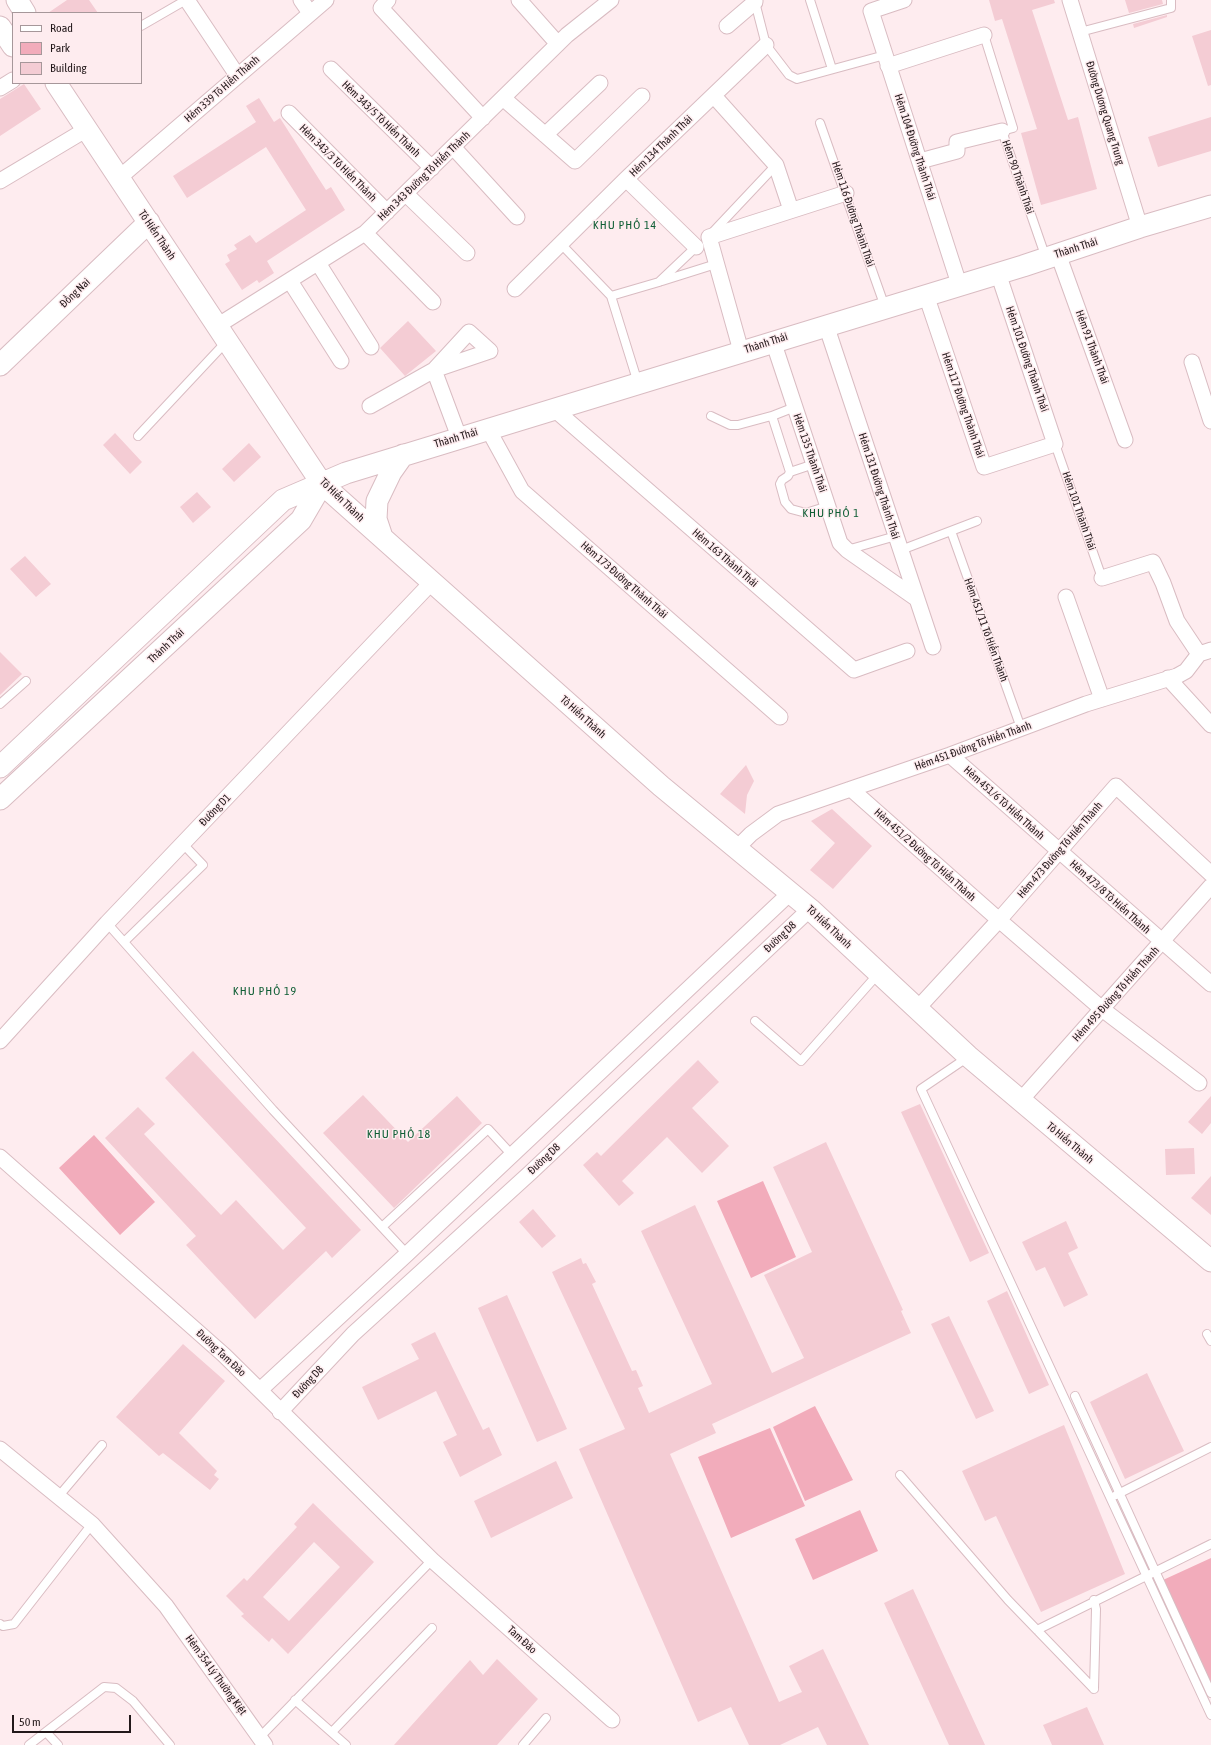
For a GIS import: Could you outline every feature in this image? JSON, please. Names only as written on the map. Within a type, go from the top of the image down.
[{"type":"main road","points":[[17,0],[25,12]]},
{"type":"main road","points":[[0,27],[12,45]]},
{"type":"main road","name":"Tô Hiến Thành","points":[[57,84],[322,484],[661,786],[810,909],[968,1056],[1211,1260]]},
{"type":"main road","name":"Thành Thái","points":[[0,767],[283,500],[322,484],[346,472],[998,273],[1140,227],[1211,206]]},
{"type":"main road","name":"Đồng Nai","points":[[0,365],[149,222]]},
{"type":"main road","points":[[382,537],[376,519],[378,502],[391,472],[403,455]]},
{"type":"main road","name":"Thành Thái","points":[[0,799],[302,520],[322,484]]},
{"type":"main road","points":[[73,699],[90,717]]},
{"type":"street","points":[[187,0],[237,75]]},
{"type":"street","points":[[301,0],[310,13]]},
{"type":"street","name":"Hẻm 339 Tô Hiến Thành","points":[[119,178],[326,0]]},
{"type":"street","points":[[388,0],[381,8],[483,118]]},
{"type":"street","points":[[519,0],[558,44]]},
{"type":"street","name":"Hẻm 343 Đường Tô Hiến Thành","points":[[222,334],[290,281],[366,233],[558,44],[611,0]]},
{"type":"street","name":"Hẻm 104 Đường Thành Thái","points":[[904,0],[871,11],[959,284]]},
{"type":"street","name":"Đường Dương Quang Trung","points":[[1070,0],[1140,227]]},
{"type":"street","points":[[727,26],[755,1]]},
{"type":"street","points":[[887,61],[984,35]]},
{"type":"street","name":"Hẻm 134 Thành Thái","points":[[696,247],[626,179],[766,45]]},
{"type":"street","name":"Hẻm 343/5 Tô Hiến Thành","points":[[331,69],[432,168]]},
{"type":"street","points":[[0,88],[12,81]]},
{"type":"street","points":[[545,135],[600,82]]},
{"type":"street","points":[[503,98],[575,161],[642,96]]},
{"type":"street","points":[[714,96],[776,165],[791,210]]},
{"type":"street","name":"Hẻm 343/3 Tô Hiến Thành","points":[[289,113],[388,212]]},
{"type":"street","points":[[0,181],[87,129]]},
{"type":"street","points":[[920,160],[957,151],[957,142],[1002,131]]},
{"type":"street","points":[[453,147],[517,217]]},
{"type":"street","points":[[515,289],[626,179]]},
{"type":"street","points":[[741,351],[709,237],[846,193]]},
{"type":"street","points":[[406,194],[467,253]]},
{"type":"street","points":[[366,233],[433,302]]},
{"type":"street","name":"Hẻm 91 Thành Thái","points":[[1052,256],[1125,440]]},
{"type":"street","points":[[318,263],[371,347]]},
{"type":"street","name":"Hẻm 101 Đường Thành Thái","points":[[998,273],[1056,444]]},
{"type":"street","points":[[290,281],[341,361]]},
{"type":"street","name":"Hẻm 117 Đường Thành Thái","points":[[926,295],[984,467],[1056,444]]},
{"type":"street","name":"Hẻm 131 Đường Thành Thái","points":[[826,325],[933,647]]},
{"type":"street","name":"Hẻm 135 Thành Thái","points":[[773,341],[840,543],[847,550],[917,599]]},
{"type":"street","points":[[1192,362],[1211,421]]},
{"type":"street","points":[[370,406],[434,370],[459,437]]},
{"type":"street","name":"Hẻm 163 Thành Thái","points":[[553,408],[854,670],[907,651]]},
{"type":"street","name":"Hẻm 173 Đường Thành Thái","points":[[488,429],[522,491],[780,717]]},
{"type":"street","points":[[1102,578],[1153,562],[1178,621],[1205,652]]},
{"type":"street","name":"Đường D1","points":[[0,1041],[107,923],[432,582]]},
{"type":"street","points":[[1066,597],[1102,699]]},
{"type":"street","name":"Hẻm 451 Đường Tô Hiến Thành","points":[[737,848],[750,834],[778,814],[950,755],[1102,699],[1168,678],[1186,671],[1205,652]]},
{"type":"street","points":[[1168,678],[1211,725]]},
{"type":"street","name":"Hẻm 451/6 Tô Hiến Thành","points":[[950,755],[1059,852]]},
{"type":"street","name":"Hẻm 473 Đường Tô Hiến Thành","points":[[917,1009],[999,920],[1116,786],[1211,874]]},
{"type":"street","name":"Hẻm 451/2 Đường Tô Hiến Thành","points":[[851,789],[1102,1009],[1199,1083]]},
{"type":"street","name":"Hẻm 473/8 Tô Hiến Thành","points":[[1059,852],[1211,984]]},
{"type":"street","name":"Hẻm 495 Đường Tô Hiến Thành","points":[[1020,1101],[1211,886]]},
{"type":"street","points":[[260,1390],[339,1318],[790,893]]},
{"type":"street","name":"Đường D8","points":[[280,1412],[353,1334],[530,1173],[810,909]]},
{"type":"street","points":[[512,1155],[530,1173]]},
{"type":"street","name":"Đường Tam Đảo","points":[[0,1157],[182,1316],[260,1390],[280,1412],[432,1560]]},
{"type":"street","points":[[339,1318],[353,1334]]},
{"type":"street","name":"Hẻm 354 Lý Thường Kiệt","points":[[0,1449],[92,1524],[166,1606],[258,1742]]},
{"type":"street","name":"Tam Đảo","points":[[432,1560],[612,1720]]},
{"type":"lane","points":[[142,25],[187,0]]},
{"type":"lane","points":[[810,0],[832,69]]},
{"type":"lane","points":[[1080,32],[1171,8],[1171,0]]},
{"type":"lane","points":[[755,1],[766,45],[789,75],[797,79],[832,69],[887,61]]},
{"type":"lane","name":"Hẻm 90 Thành Thái","points":[[984,35],[1013,128],[1002,131],[1052,256]]},
{"type":"lane","name":"Hẻm 116 Đường Thành Thái","points":[[820,123],[885,307]]},
{"type":"lane","points":[[659,282],[696,247],[709,237],[776,165]]},
{"type":"lane","points":[[561,244],[611,296],[638,383]]},
{"type":"lane","points":[[611,296],[716,264]]},
{"type":"lane","points":[[138,436],[222,334]]},
{"type":"lane","points":[[711,416],[730,425],[738,425],[775,415],[795,407]]},
{"type":"lane","points":[[775,415],[772,416],[772,420],[790,472]]},
{"type":"lane","name":"Hẻm 101 Thành Thái","points":[[1056,444],[1102,578]]},
{"type":"lane","points":[[814,464],[790,472],[788,476],[782,480],[780,484],[787,506],[806,513],[828,506]]},
{"type":"lane","points":[[847,550],[899,543],[951,531],[977,521]]},
{"type":"lane","name":"Hẻm 451/11 Tô Hiến Thành","points":[[951,531],[1021,728]]},
{"type":"lane","points":[[0,704],[26,681]]},
{"type":"lane","points":[[124,942],[203,866],[183,844]]},
{"type":"lane","points":[[107,923],[273,1110],[407,1254]]},
{"type":"lane","points":[[755,1021],[801,1061],[879,973]]},
{"type":"lane","points":[[968,1056],[921,1089],[1112,1497],[1146,1576],[1211,1715]]},
{"type":"lane","points":[[382,1227],[488,1129],[512,1155]]},
{"type":"lane","points":[[1075,1396],[1211,1693]]},
{"type":"lane","points":[[58,1497],[102,1445]]},
{"type":"lane","points":[[1112,1497],[1211,1447]]},
{"type":"lane","points":[[900,1475],[1008,1600],[1094,1689],[1096,1609],[1094,1600]]},
{"type":"lane","points":[[0,1624],[3,1626],[14,1624],[92,1524]]},
{"type":"lane","points":[[1036,1630],[1094,1600],[1211,1544]]},
{"type":"lane","points":[[258,1742],[295,1700],[432,1560]]},
{"type":"lane","points":[[332,1732],[432,1628]]},
{"type":"lane","points":[[29,1745],[104,1687],[116,1688],[133,1700],[170,1745]]},
{"type":"lane","points":[[295,1700],[346,1745]]},
{"type":"lane","points":[[523,1745],[546,1718]]},
{"type":"lane","points":[[46,1732],[58,1745]]},
{"type":"green space","points":[[94,1135],[155,1202],[120,1235],[59,1168]]},
{"type":"green space","points":[[763,1181],[796,1257],[751,1278],[717,1201]]},
{"type":"green space","points":[[815,1406],[853,1480],[805,1501],[773,1427]]},
{"type":"green space","points":[[770,1428],[805,1506],[731,1538],[698,1457]]},
{"type":"green space","points":[[860,1510],[878,1551],[813,1580],[795,1539]]},
{"type":"green space","points":[[1211,1558],[1211,1685],[1163,1580]]},
{"type":"building","points":[[67,0],[89,0],[97,12],[49,12]]},
{"type":"building","points":[[989,0],[1054,0],[1055,3],[1032,10],[1068,120],[1078,117],[1097,189],[1041,205],[1021,133],[1037,129],[1002,19],[995,21]]},
{"type":"building","points":[[1125,0],[1162,0],[1163,4],[1129,13]]},
{"type":"building","points":[[1167,15],[1167,17],[1134,28],[1133,24]]},
{"type":"building","points":[[1211,30],[1211,85],[1208,86],[1192,36]]},
{"type":"building","points":[[24,84],[41,109],[0,136],[0,99]]},
{"type":"building","points":[[259,98],[274,122],[280,118],[326,190],[331,187],[345,210],[267,261],[274,273],[259,283],[257,280],[242,290],[225,264],[230,261],[227,255],[237,249],[234,245],[250,235],[256,243],[306,210],[266,147],[187,198],[173,176],[256,122],[246,106]]},
{"type":"building","points":[[1211,117],[1211,151],[1158,167],[1148,137]]},
{"type":"building","points":[[408,321],[436,351],[405,376],[380,348]]},
{"type":"building","points":[[115,433],[142,462],[130,474],[103,445]]},
{"type":"building","points":[[249,443],[261,457],[234,482],[222,469]]},
{"type":"building","points":[[197,492],[211,507],[193,523],[180,507]]},
{"type":"building","points":[[25,556],[51,584],[36,597],[10,569]]},
{"type":"building","points":[[0,652],[22,674],[0,695]]},
{"type":"building","points":[[746,765],[754,781],[747,795],[745,814],[720,794]]},
{"type":"building","points":[[832,809],[872,846],[833,889],[810,870],[835,843],[811,821]]},
{"type":"building","points":[[193,1051],[361,1230],[332,1258],[326,1251],[255,1319],[186,1245],[196,1236],[105,1138],[138,1107],[155,1124],[144,1134],[221,1215],[236,1200],[283,1250],[306,1228],[165,1078]]},
{"type":"building","points":[[698,1060],[719,1082],[692,1108],[729,1146],[702,1173],[667,1137],[622,1181],[634,1193],[619,1206],[583,1165],[597,1152],[601,1156]]},
{"type":"building","points":[[363,1095],[408,1142],[457,1096],[482,1123],[394,1208],[323,1133]]},
{"type":"building","points":[[1211,1096],[1211,1123],[1202,1134],[1188,1122]]},
{"type":"building","points":[[920,1104],[989,1253],[970,1262],[901,1112]]},
{"type":"building","points":[[826,1142],[903,1310],[901,1311],[911,1333],[712,1424],[716,1433],[670,1454],[779,1702],[802,1692],[789,1666],[823,1649],[869,1745],[827,1745],[818,1727],[780,1745],[749,1745],[731,1707],[698,1722],[579,1449],[625,1429],[552,1272],[581,1258],[583,1264],[586,1263],[596,1282],[592,1284],[632,1371],[636,1370],[643,1386],[638,1388],[649,1413],[712,1384],[641,1231],[695,1205],[772,1373],[804,1358],[764,1275],[812,1252],[773,1167]]},
{"type":"building","points":[[1194,1148],[1195,1174],[1166,1175],[1165,1149]]},
{"type":"building","points":[[1211,1176],[1211,1215],[1191,1198]]},
{"type":"building","points":[[533,1209],[556,1236],[542,1248],[519,1222]]},
{"type":"building","points":[[1066,1221],[1078,1248],[1068,1253],[1088,1295],[1064,1307],[1045,1267],[1036,1271],[1022,1242]]},
{"type":"building","points":[[1007,1291],[1049,1385],[1029,1394],[987,1301]]},
{"type":"building","points":[[507,1295],[567,1429],[537,1442],[478,1308]]},
{"type":"building","points":[[949,1316],[994,1411],[976,1419],[931,1324]]},
{"type":"building","points":[[435,1332],[483,1430],[489,1427],[502,1455],[460,1477],[443,1442],[457,1435],[436,1391],[378,1420],[362,1387],[419,1359],[411,1344]]},
{"type":"building","points":[[183,1344],[225,1381],[179,1433],[217,1471],[214,1475],[219,1479],[210,1490],[163,1453],[159,1456],[116,1417]]},
{"type":"building","points":[[1147,1373],[1184,1451],[1125,1479],[1090,1402]]},
{"type":"building","points":[[1064,1425],[1125,1574],[1041,1612],[996,1516],[985,1521],[962,1471]]},
{"type":"building","points":[[556,1461],[573,1498],[491,1538],[474,1501]]},
{"type":"building","points":[[313,1503],[374,1562],[288,1654],[272,1638],[269,1642],[241,1616],[244,1614],[226,1596],[244,1578],[247,1581],[297,1527],[294,1524]],"holes":[[[314,1542],[340,1567],[289,1621],[263,1597]]]},
{"type":"building","points":[[913,1589],[985,1745],[949,1745],[884,1603]]},
{"type":"building","points":[[497,1659],[538,1699],[497,1745],[394,1745],[470,1660],[483,1675]]},
{"type":"building","points":[[1087,1707],[1104,1745],[1052,1745],[1043,1725]]},
{"type":"district","name":"KHU PHỐ 14","points":[[625,225]]},
{"type":"district","name":"KHU PHỐ 1","points":[[831,513]]},
{"type":"district","name":"KHU PHỐ 19","points":[[265,991]]},
{"type":"district","name":"KHU PHỐ 18","points":[[399,1134]]}]
